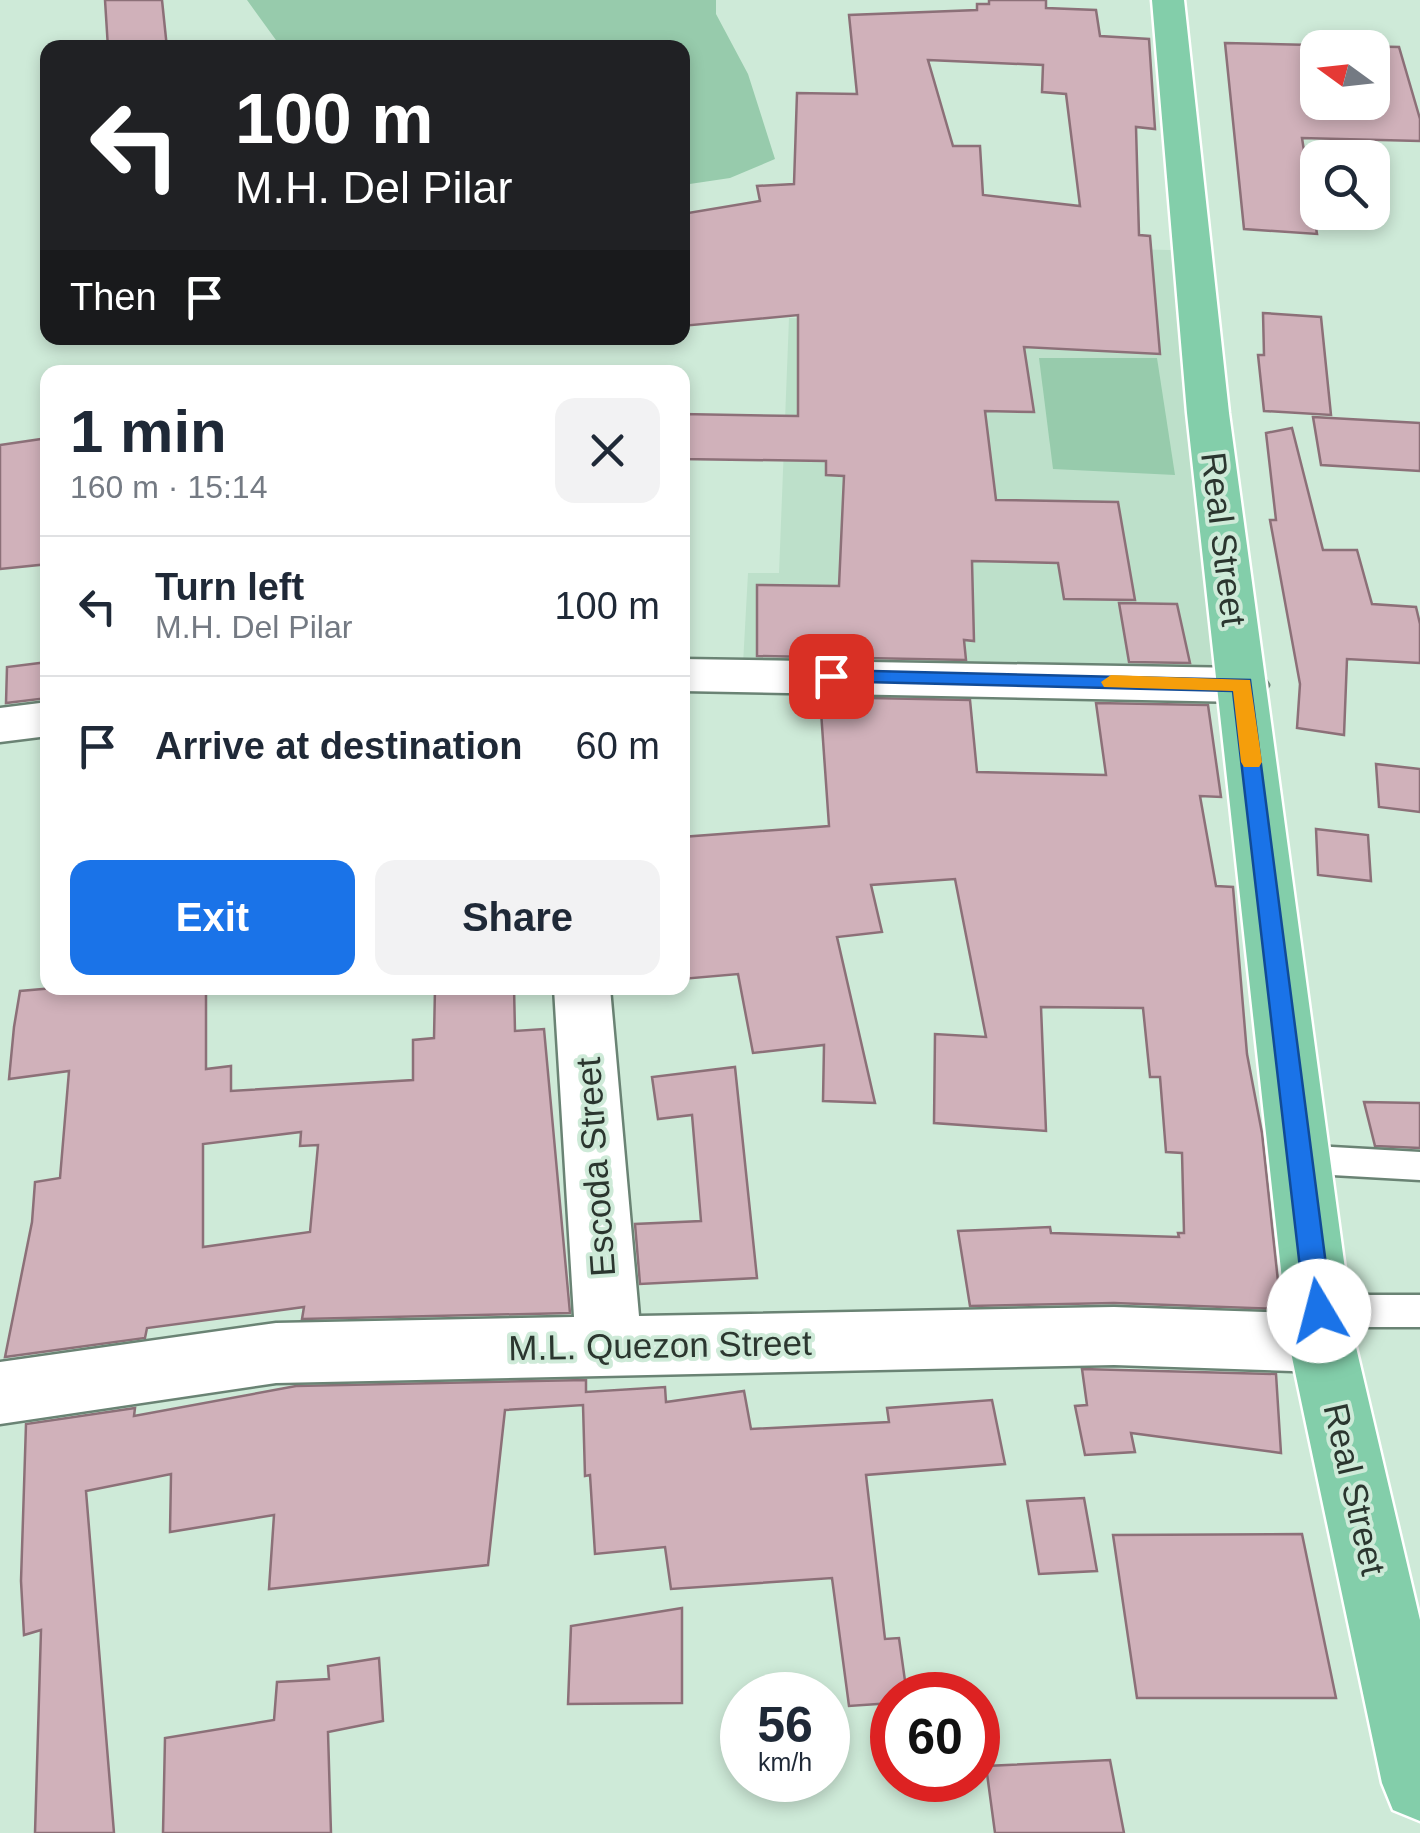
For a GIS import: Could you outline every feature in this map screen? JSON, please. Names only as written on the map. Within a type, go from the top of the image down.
[{"type":"main road","name":"Real Street","points":[[1168,0],[1189,184],[1208,412],[1320,1327],[1420,1783]]},
{"type":"street","points":[[690,675],[1242,684]]},
{"type":"street","points":[[0,725],[40,720]]},
{"type":"street","name":"Escoda Street","points":[[583,995],[609,1346]]},
{"type":"street","name":"M.L. Quezon Street","points":[[0,1393],[276,1354],[1114,1336],[1320,1327]]},
{"type":"lane","points":[[1297,1159],[1420,1166]]},
{"type":"lane","points":[[1320,1327],[1420,1311]]},
{"type":"shaded area","points":[[247,0],[716,0],[716,14],[748,74],[775,159],[730,178],[690,184],[690,40],[276,40]]},
{"type":"shaded area","points":[[1020,247],[1171,250],[1219,678],[743,664],[748,573],[779,573],[789,318],[1027,325]]},
{"type":"shaded area","points":[[1039,358],[1157,358],[1175,475],[1053,469]]},
{"type":"building","points":[[105,0],[162,0],[166,40],[108,40]]},
{"type":"building","points":[[989,0],[1046,0],[1046,8],[1096,10],[1100,36],[1149,39],[1155,129],[1136,127],[1139,235],[1150,236],[1160,354],[1024,347],[1034,412],[985,411],[996,500],[1118,502],[1135,600],[1064,599],[1058,563],[972,561],[974,641],[964,640],[966,660],[757,656],[757,585],[839,586],[844,476],[826,475],[826,461],[690,459],[690,414],[798,416],[798,315],[690,325],[690,213],[760,201],[757,186],[794,184],[797,93],[857,94],[849,15],[977,10],[977,4],[989,4]],"holes":[[[928,60],[1043,65],[1042,92],[1066,94],[1080,206],[983,195],[980,146],[953,146]]]},
{"type":"building","points":[[1225,43],[1300,45],[1300,120],[1390,120],[1390,47],[1399,47],[1420,119],[1420,141],[1302,138],[1300,230],[1316,230],[1317,234],[1244,229]]},
{"type":"building","points":[[1263,313],[1321,317],[1331,415],[1264,411],[1258,355],[1264,355]]},
{"type":"building","points":[[1313,417],[1420,423],[1420,471],[1321,465]]},
{"type":"building","points":[[1292,428],[1323,550],[1357,550],[1372,604],[1416,607],[1420,624],[1420,663],[1347,659],[1344,735],[1297,728],[1300,684],[1270,520],[1276,520],[1266,433]]},
{"type":"building","points":[[40,439],[40,565],[0,569],[0,445]]},
{"type":"building","points":[[1119,603],[1177,604],[1190,663],[1129,662]]},
{"type":"building","points":[[40,663],[40,699],[6,703],[7,667]]},
{"type":"building","points":[[820,697],[970,700],[977,772],[1106,775],[1096,703],[1208,705],[1221,797],[1200,796],[1216,886],[1233,887],[1247,1054],[1262,1133],[1281,1309],[1114,1303],[970,1306],[958,1231],[1050,1227],[1051,1233],[1179,1237],[1178,1233],[1184,1233],[1182,1153],[1166,1152],[1160,1077],[1150,1077],[1143,1008],[1041,1007],[1046,1131],[934,1123],[935,1034],[986,1037],[955,879],[871,885],[882,932],[837,937],[875,1103],[823,1101],[824,1045],[753,1053],[738,974],[690,978],[690,836],[829,826]]},
{"type":"building","points":[[1376,764],[1420,769],[1420,812],[1379,807]]},
{"type":"building","points":[[1316,829],[1368,835],[1371,881],[1318,875]]},
{"type":"building","points":[[40,989],[40,995],[206,995],[206,1069],[231,1066],[231,1091],[413,1080],[413,1040],[434,1038],[435,995],[514,995],[515,1031],[544,1029],[570,1313],[302,1319],[304,1307],[147,1328],[145,1338],[5,1357],[32,1222],[35,1182],[60,1178],[69,1071],[9,1079],[20,991]],"holes":[[[301,1132],[300,1146],[318,1145],[310,1232],[203,1247],[203,1144]]]},
{"type":"building","points":[[735,1067],[757,1278],[640,1284],[635,1224],[701,1221],[692,1115],[658,1119],[652,1077]]},
{"type":"building","points":[[1364,1102],[1420,1103],[1420,1148],[1375,1146]]},
{"type":"building","points":[[1082,1369],[1276,1374],[1281,1453],[1131,1433],[1135,1452],[1085,1455],[1075,1406],[1087,1405]]},
{"type":"building","points":[[586,1380],[586,1392],[665,1387],[666,1402],[744,1391],[751,1429],[889,1422],[887,1408],[992,1400],[1005,1464],[866,1475],[885,1639],[899,1638],[904,1672],[870,1672],[870,1705],[850,1706],[850,1672],[844,1672],[832,1578],[671,1589],[665,1547],[595,1554],[590,1475],[585,1476],[583,1405],[505,1410],[488,1565],[269,1589],[274,1515],[170,1532],[171,1474],[86,1491],[114,1833],[35,1833],[41,1630],[24,1635],[21,1581],[26,1424],[135,1408],[134,1416],[296,1386]]},
{"type":"building","points":[[1084,1498],[1097,1571],[1039,1574],[1027,1501]]},
{"type":"building","points":[[1302,1534],[1336,1698],[1137,1698],[1113,1535]]},
{"type":"building","points":[[682,1608],[682,1703],[568,1704],[571,1626]]},
{"type":"building","points":[[379,1658],[383,1721],[328,1732],[331,1833],[163,1833],[165,1738],[274,1720],[277,1682],[329,1679],[328,1666]]},
{"type":"building","points":[[1110,1760],[1124,1833],[995,1833],[991,1802],[1000,1802],[1000,1765]]},
{"type":"slow traffic","points":[[1111,682],[1242,684],[1251,762]]},
{"type":"route","points":[[831,676],[1242,684],[1297,1159],[1319,1311]]}]
